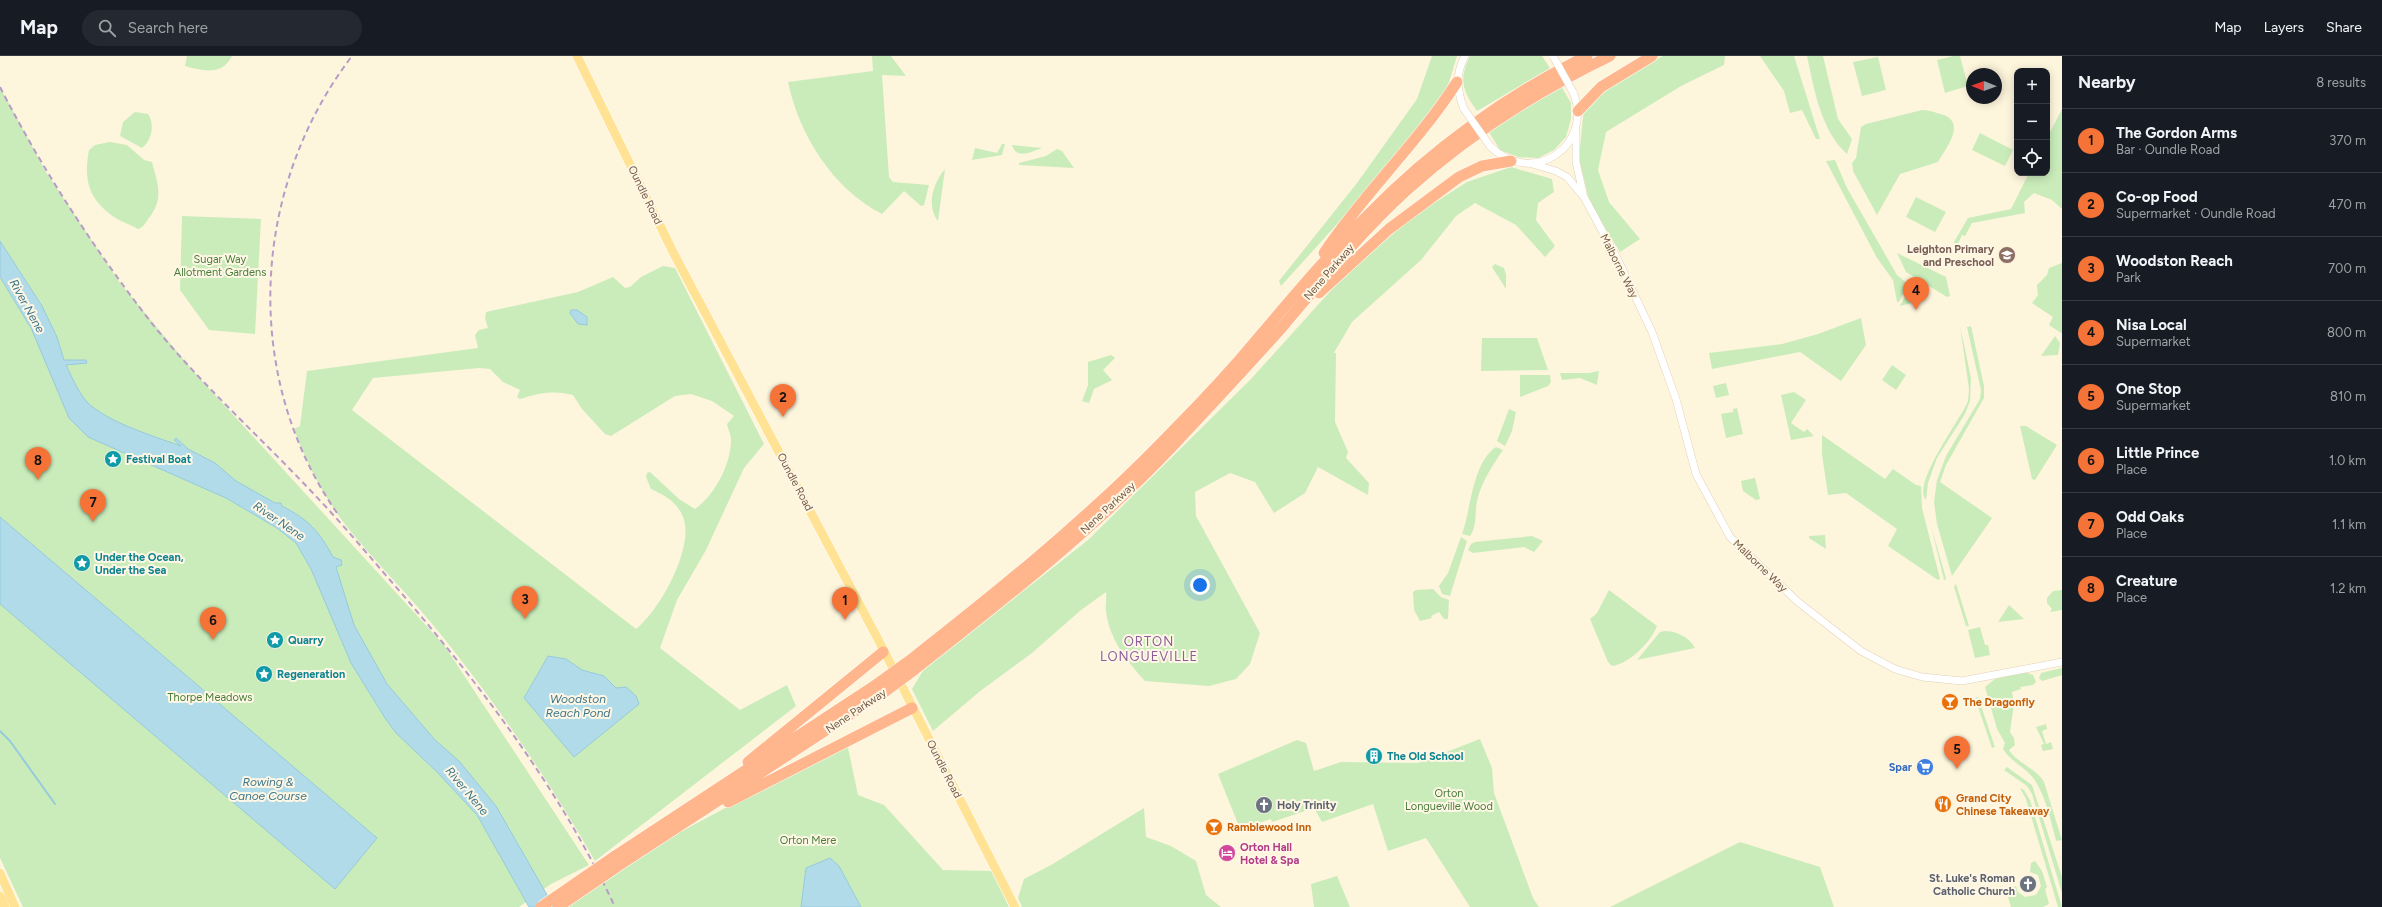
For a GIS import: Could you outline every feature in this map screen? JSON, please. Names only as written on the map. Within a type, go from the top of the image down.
[{"type":"highway","name":"Nene Parkway","points":[[912,665],[1080,522],[1160,444],[1233,367],[1370,212],[1432,156],[1496,109],[1587,56]]},
{"type":"highway","name":"Nene Parkway","points":[[540,907],[618,860],[694,818],[880,689],[1004,599],[1087,529],[1167,452],[1283,326],[1367,230],[1407,190],[1438,164],[1501,117],[1566,78],[1610,56]]},
{"type":"highway","points":[[1578,111],[1601,87],[1652,56]]},
{"type":"highway","points":[[1303,286],[1338,232],[1431,120],[1457,82]]},
{"type":"highway","points":[[1283,326],[1389,229],[1427,199],[1470,170],[1511,161]]},
{"type":"highway","points":[[691,807],[883,652]]},
{"type":"highway","name":"Nene Parkway","points":[[558,907],[618,860],[691,807],[880,689]]},
{"type":"highway","points":[[694,818],[912,708]]},
{"type":"main road","name":"Oundle Road","points":[[577,56],[674,254],[830,547],[1015,907]]},
{"type":"main road","points":[[0,872],[15,907]]},
{"type":"main road","points":[[0,896],[4,907]]},
{"type":"street","points":[[1465,56],[1460,68],[1457,82],[1459,96],[1464,109],[1490,146],[1511,161]]},
{"type":"street","points":[[1553,56],[1573,92],[1578,111]]},
{"type":"street","name":"Malborne Way","points":[[1578,111],[1576,128],[1576,162],[1584,197]]},
{"type":"street","points":[[1532,164],[1546,160],[1559,153],[1566,146],[1576,128]]},
{"type":"street","name":"Malborne Way","points":[[1511,161],[1544,166],[1568,177],[1584,197],[1619,262],[1652,332],[1663,361],[1696,474],[1730,537],[1798,602],[1861,651],[1906,673],[1957,682],[2062,662]]},
{"type":"green space","points":[[187,56],[232,56],[223,67],[205,70],[185,66]]},
{"type":"green space","points":[[872,56],[891,56],[906,76],[882,75],[889,177],[893,182],[929,185],[924,205],[921,206],[904,191],[882,214],[864,203],[848,190],[821,158],[800,121],[788,82],[873,71]]},
{"type":"green space","points":[[1432,56],[1457,56],[1445,95],[1367,191],[1281,286],[1279,281],[1357,183],[1417,99]]},
{"type":"green space","points":[[1470,56],[1542,56],[1550,68],[1477,111],[1465,91],[1463,79],[1466,65]]},
{"type":"green space","points":[[1663,56],[1725,56],[1724,65],[1681,86],[1606,132],[1598,170],[1609,202],[1640,239],[1620,252],[1590,204],[1579,158],[1584,108],[1627,75]]},
{"type":"green space","points":[[1760,56],[1794,56],[1820,139],[1816,139],[1802,110],[1790,113],[1784,91]]},
{"type":"green space","points":[[1807,56],[1823,56],[1838,119],[1852,139],[1847,154],[1838,145],[1825,122],[1816,95]]},
{"type":"green space","points":[[1960,56],[1966,78],[1966,87],[1945,93],[1937,60]]},
{"type":"green space","points":[[1878,57],[1886,90],[1862,96],[1853,62]]},
{"type":"green space","points":[[1561,86],[1571,103],[1571,119],[1566,137],[1554,150],[1538,158],[1518,157],[1500,150],[1489,132]]},
{"type":"green space","name":"Thorpe Meadows","points":[[0,87],[46,172],[120,283],[194,372],[444,645],[589,865],[551,884],[519,907],[23,907],[0,858]]},
{"type":"green space","points":[[2062,109],[2062,209],[2052,200],[2034,193],[2024,202],[2025,213],[1972,223],[1965,236],[1962,235],[1956,248],[1954,242],[1968,218],[2011,209],[2028,176],[2050,176],[2050,132]]},
{"type":"green space","points":[[1922,110],[1944,115],[1950,119],[1954,130],[1952,137],[1938,162],[1900,174],[1877,215],[1853,171],[1852,163],[1856,158],[1861,127],[1866,124]]},
{"type":"green space","points":[[135,112],[148,114],[152,127],[148,141],[142,148],[120,136],[123,122]]},
{"type":"green space","points":[[1980,133],[2013,150],[2005,166],[1972,150]]},
{"type":"green space","points":[[110,142],[127,145],[144,160],[152,162],[158,185],[157,204],[144,225],[138,229],[117,219],[102,207],[96,200],[89,185],[87,169],[89,150],[95,145]]},
{"type":"green space","points":[[1002,144],[1005,144],[1002,155],[972,160],[975,148],[997,153]]},
{"type":"green space","points":[[1012,145],[1042,148],[1029,153],[1020,154],[1014,150]]},
{"type":"green space","points":[[1057,149],[1062,151],[1074,168],[1019,165],[1019,163],[1046,156]]},
{"type":"green space","points":[[1835,160],[1847,188],[1897,275],[1908,284],[1899,302],[1897,302],[1893,280],[1877,258],[1826,161]]},
{"type":"green space","points":[[1511,167],[1552,179],[1554,192],[1538,203],[1536,220],[1555,246],[1545,257],[1516,225],[1475,203],[1456,216],[1421,260],[1352,322],[1328,363],[1334,353],[1336,353],[1335,422],[1348,452],[1346,458],[1369,483],[1368,495],[1318,467],[1305,493],[1274,513],[1255,482],[1230,473],[1195,492],[1196,516],[1260,633],[1250,664],[1236,679],[1209,686],[1145,681],[1120,649],[1111,631],[1106,611],[1106,592],[1081,610],[1032,653],[979,692],[933,731],[912,689],[924,669],[1088,540],[1250,380],[1354,265],[1420,212],[1467,182]]},
{"type":"green space","points":[[945,169],[938,221],[932,209],[932,195],[937,181]]},
{"type":"green space","points":[[1916,197],[1946,212],[1935,232],[1906,217]]},
{"type":"green space","name":"Sugar Way Allotment Gardens","points":[[182,216],[261,219],[255,334],[209,330],[180,290]]},
{"type":"green space","points":[[1897,253],[1946,277],[1950,296],[1947,297],[1906,272]]},
{"type":"green space","points":[[2062,263],[2061,333],[2049,325],[2053,317],[2032,303],[2038,295],[2037,285],[2047,275],[2049,268]]},
{"type":"green space","points":[[1495,264],[1504,268],[1506,275],[1506,289],[1492,267]]},
{"type":"green space","points":[[663,266],[675,268],[764,444],[744,468],[706,550],[677,600],[660,648],[740,710],[787,685],[796,706],[595,861],[542,774],[484,690],[431,622],[358,541],[339,516],[317,480],[294,429],[300,426],[307,371],[478,348],[475,335],[479,330],[488,328],[485,318],[486,312],[578,292],[613,277],[625,288],[630,287],[641,277]],"holes":[[[479,368],[490,369],[503,382],[520,390],[517,397],[520,399],[546,393],[566,393],[573,395],[582,409],[605,434],[611,436],[675,396],[691,394],[712,401],[734,416],[727,424],[731,440],[725,469],[709,496],[695,509],[679,499],[650,472],[647,473],[646,477],[651,489],[667,497],[679,509],[684,520],[685,533],[684,547],[679,563],[664,595],[645,620],[636,629],[352,410],[373,378]]]},
{"type":"green space","points":[[1915,288],[1920,292],[1918,295],[1924,300],[1900,306],[1909,289],[1912,292]]},
{"type":"green space","points":[[1861,318],[1866,345],[1841,381],[1800,352],[1712,369],[1709,353],[1782,344],[1818,334]]},
{"type":"green space","points":[[1960,326],[1971,378],[1970,401],[1965,414],[1937,458],[1928,483],[1926,500],[1923,492],[1925,480],[1939,451],[1968,401],[1969,389]]},
{"type":"green space","points":[[1971,326],[1984,386],[1984,398],[1946,465],[1940,482],[1992,518],[1952,576],[1937,524],[1934,502],[1937,480],[1946,456],[1980,399],[1981,390],[1967,327]]},
{"type":"green space","points":[[2055,336],[2060,343],[2058,355],[2041,356]]},
{"type":"green space","points":[[1482,338],[1537,338],[1548,370],[1481,371]]},
{"type":"green space","points":[[1111,355],[1115,358],[1103,370],[1112,380],[1094,389],[1089,403],[1082,401],[1088,385],[1088,362]]},
{"type":"green space","points":[[1892,365],[1906,375],[1896,390],[1882,380]]},
{"type":"green space","points":[[1599,371],[1597,385],[1580,378],[1562,380],[1560,373],[1589,373]]},
{"type":"green space","points":[[1520,375],[1550,375],[1551,382],[1548,386],[1520,397]]},
{"type":"green space","points":[[1726,383],[1729,395],[1716,398],[1713,386]]},
{"type":"green space","points":[[1794,392],[1806,400],[1791,423],[1804,432],[1807,429],[1814,436],[1791,440],[1781,395]]},
{"type":"green space","points":[[1737,408],[1743,434],[1726,438],[1721,414],[1733,412],[1733,409]]},
{"type":"green space","points":[[1509,409],[1516,412],[1512,431],[1505,446],[1497,441]]},
{"type":"green space","points":[[2020,426],[2026,426],[2057,445],[2035,480],[2032,479]]},
{"type":"green space","points":[[1822,435],[1885,479],[1893,469],[1916,485],[1921,486],[1922,508],[1940,579],[1938,580],[1888,546],[1897,529],[1846,493],[1828,495],[1822,454]]},
{"type":"green space","points":[[1496,447],[1503,450],[1480,490],[1474,527],[1470,536],[1462,534],[1477,475],[1488,454]]},
{"type":"green space","points":[[1755,478],[1760,499],[1756,500],[1743,491],[1741,481]]},
{"type":"green space","points":[[1931,526],[1946,578],[1945,580],[1944,580]]},
{"type":"green space","points":[[1825,535],[1826,549],[1809,538],[1809,536]]},
{"type":"green space","points":[[1532,536],[1543,541],[1534,552],[1524,547],[1473,553],[1468,550],[1471,544],[1475,542]]},
{"type":"green space","points":[[1461,537],[1467,541],[1450,596],[1442,594],[1439,586],[1448,573]]},
{"type":"green space","points":[[1956,584],[1969,626],[1966,626],[1954,587]]},
{"type":"green space","points":[[1433,589],[1441,597],[1449,600],[1448,619],[1444,619],[1439,612],[1431,616],[1432,618],[1420,621],[1414,610],[1413,592],[1416,590]]},
{"type":"green space","points":[[1609,590],[1657,626],[1650,639],[1639,651],[1625,661],[1612,666],[1608,662],[1590,619],[1597,613]]},
{"type":"green space","points":[[2062,590],[2062,610],[2050,612],[2052,609],[2047,603],[2047,598],[2053,591]]},
{"type":"green space","points":[[2009,605],[2024,619],[1998,622]]},
{"type":"green space","points":[[1980,627],[1985,645],[1988,645],[1990,655],[1975,658],[1968,630]]},
{"type":"green space","points":[[1664,631],[1682,635],[1695,648],[1637,660],[1660,632]]},
{"type":"green space","points":[[2062,668],[2062,675],[2042,681],[2039,678],[2041,673]]},
{"type":"green space","points":[[2025,672],[2033,675],[2036,682],[2033,685],[2020,687],[2021,689],[2012,692],[2014,704],[2010,732],[2014,738],[2015,745],[2009,750],[2017,759],[2041,777],[2044,782],[2062,840],[2056,841],[2045,801],[2034,779],[2006,754],[2003,749],[2005,743],[1997,729],[1985,687],[1995,679]]},
{"type":"green space","points":[[1978,697],[1995,747],[1992,748],[1975,698]]},
{"type":"green space","points":[[2046,724],[2047,729],[2042,731],[2046,744],[2051,742],[2053,749],[2043,751],[2041,745],[2044,744],[2036,727]]},
{"type":"green space","name":"Orton Longueville Wood","points":[[1480,739],[1492,768],[1494,793],[1533,898],[1539,907],[1470,907],[1426,838],[1388,851],[1373,804],[1322,822],[1314,808],[1272,822],[1271,819],[1240,829],[1218,774],[1297,740],[1306,743],[1314,771],[1341,762],[1418,763]]},
{"type":"green space","name":"Orton Mere","points":[[847,743],[858,795],[884,805],[943,870],[992,871],[1009,907],[568,907],[643,852]]},
{"type":"green space","points":[[2007,767],[2032,785],[2062,877],[2062,893],[2032,794],[2027,786],[2004,770]]},
{"type":"green space","points":[[2020,788],[2024,790],[2030,800],[2062,907],[2058,907],[2026,799]]},
{"type":"green space","points":[[1144,808],[1146,837],[1171,846],[1196,861],[1206,895],[1221,907],[1022,907],[1018,898],[1024,879],[1051,865]]},
{"type":"green space","points":[[1740,842],[1820,867],[1834,907],[1610,907]]},
{"type":"green space","points":[[2035,861],[2042,871],[2047,887],[2045,889],[2049,904],[2043,907],[2011,907],[2006,890],[2016,886],[2018,892],[2025,897],[2036,895],[2041,886],[2038,875],[2030,872],[2031,863]]},
{"type":"green space","points":[[1337,876],[1350,907],[1314,907],[1311,884]]},
{"type":"water","name":"River Nene","points":[[0,241],[42,306],[57,337],[64,360],[86,360],[87,363],[66,365],[78,389],[87,402],[106,416],[118,422],[181,446],[174,440],[176,438],[188,449],[215,463],[236,481],[275,503],[281,503],[282,506],[306,521],[318,533],[333,557],[341,560],[342,565],[336,567],[354,625],[387,684],[435,740],[459,761],[496,806],[554,907],[529,907],[477,815],[437,772],[396,733],[385,718],[351,663],[311,569],[296,543],[277,528],[226,498],[88,437],[69,418],[31,328],[0,277]]},
{"type":"water","points":[[571,310],[577,310],[587,317],[587,325],[578,324],[570,313]]},
{"type":"water","name":"Rowing & Canoe Course","points":[[0,517],[377,838],[335,889],[0,604]]},
{"type":"water","name":"Woodston Reach Pond","points":[[548,656],[566,659],[582,670],[604,676],[616,688],[626,687],[636,696],[639,704],[574,757],[524,698]]},
{"type":"water","name":"Orton Mere","points":[[830,858],[839,866],[861,907],[801,907],[806,868]]},
{"type":"waterway","points":[[0,731],[10,741],[55,804]]},
{"type":"railway","points":[[337,513],[306,459],[285,402],[273,343],[271,282],[278,222],[294,164],[318,108],[352,56]]},
{"type":"railway","points":[[0,87],[34,149],[71,210],[132,298],[154,326],[191,369],[292,471],[341,524],[454,656],[484,695],[542,777],[568,819],[593,863],[615,907]]},
{"type":"place","name":"Leighton Primary and Preschool","points":[[2007,255]]},
{"type":"place","name":"Nisa Local","points":[[1916,310]]},
{"type":"place","name":"Co-op Food","points":[[783,417]]},
{"type":"place","name":"Festival Boat","points":[[113,459]]},
{"type":"place","name":"Creature","points":[[38,480]]},
{"type":"place","name":"Odd Oaks","points":[[93,522]]},
{"type":"place","name":"Under the Ocean, Under the Sea","points":[[82,563]]},
{"type":"place","name":"Woodston Reach","points":[[525,619]]},
{"type":"place","name":"The Gordon Arms","points":[[845,620]]},
{"type":"place","name":"Little Prince","points":[[213,640]]},
{"type":"place","name":"Quarry","points":[[275,640]]},
{"type":"place","name":"Regeneration","points":[[264,674]]},
{"type":"place","name":"The Dragonfly","points":[[1950,702]]},
{"type":"place","name":"The Old School","points":[[1374,756]]},
{"type":"place","name":"Spar","points":[[1925,767]]},
{"type":"place","name":"One Stop","points":[[1957,769]]},
{"type":"place","name":"Grand City Chinese Takeaway","points":[[1943,804]]},
{"type":"place","name":"Holy Trinity","points":[[1264,805]]},
{"type":"place","name":"Ramblewood Inn","points":[[1214,827]]},
{"type":"place","name":"Orton Hall Hotel & Spa","points":[[1227,853]]},
{"type":"place","name":"St. Luke's Roman Catholic Church","points":[[2028,884]]},
{"type":"district","name":"ORTON LONGUEVILLE","points":[[1149,648]]}]
